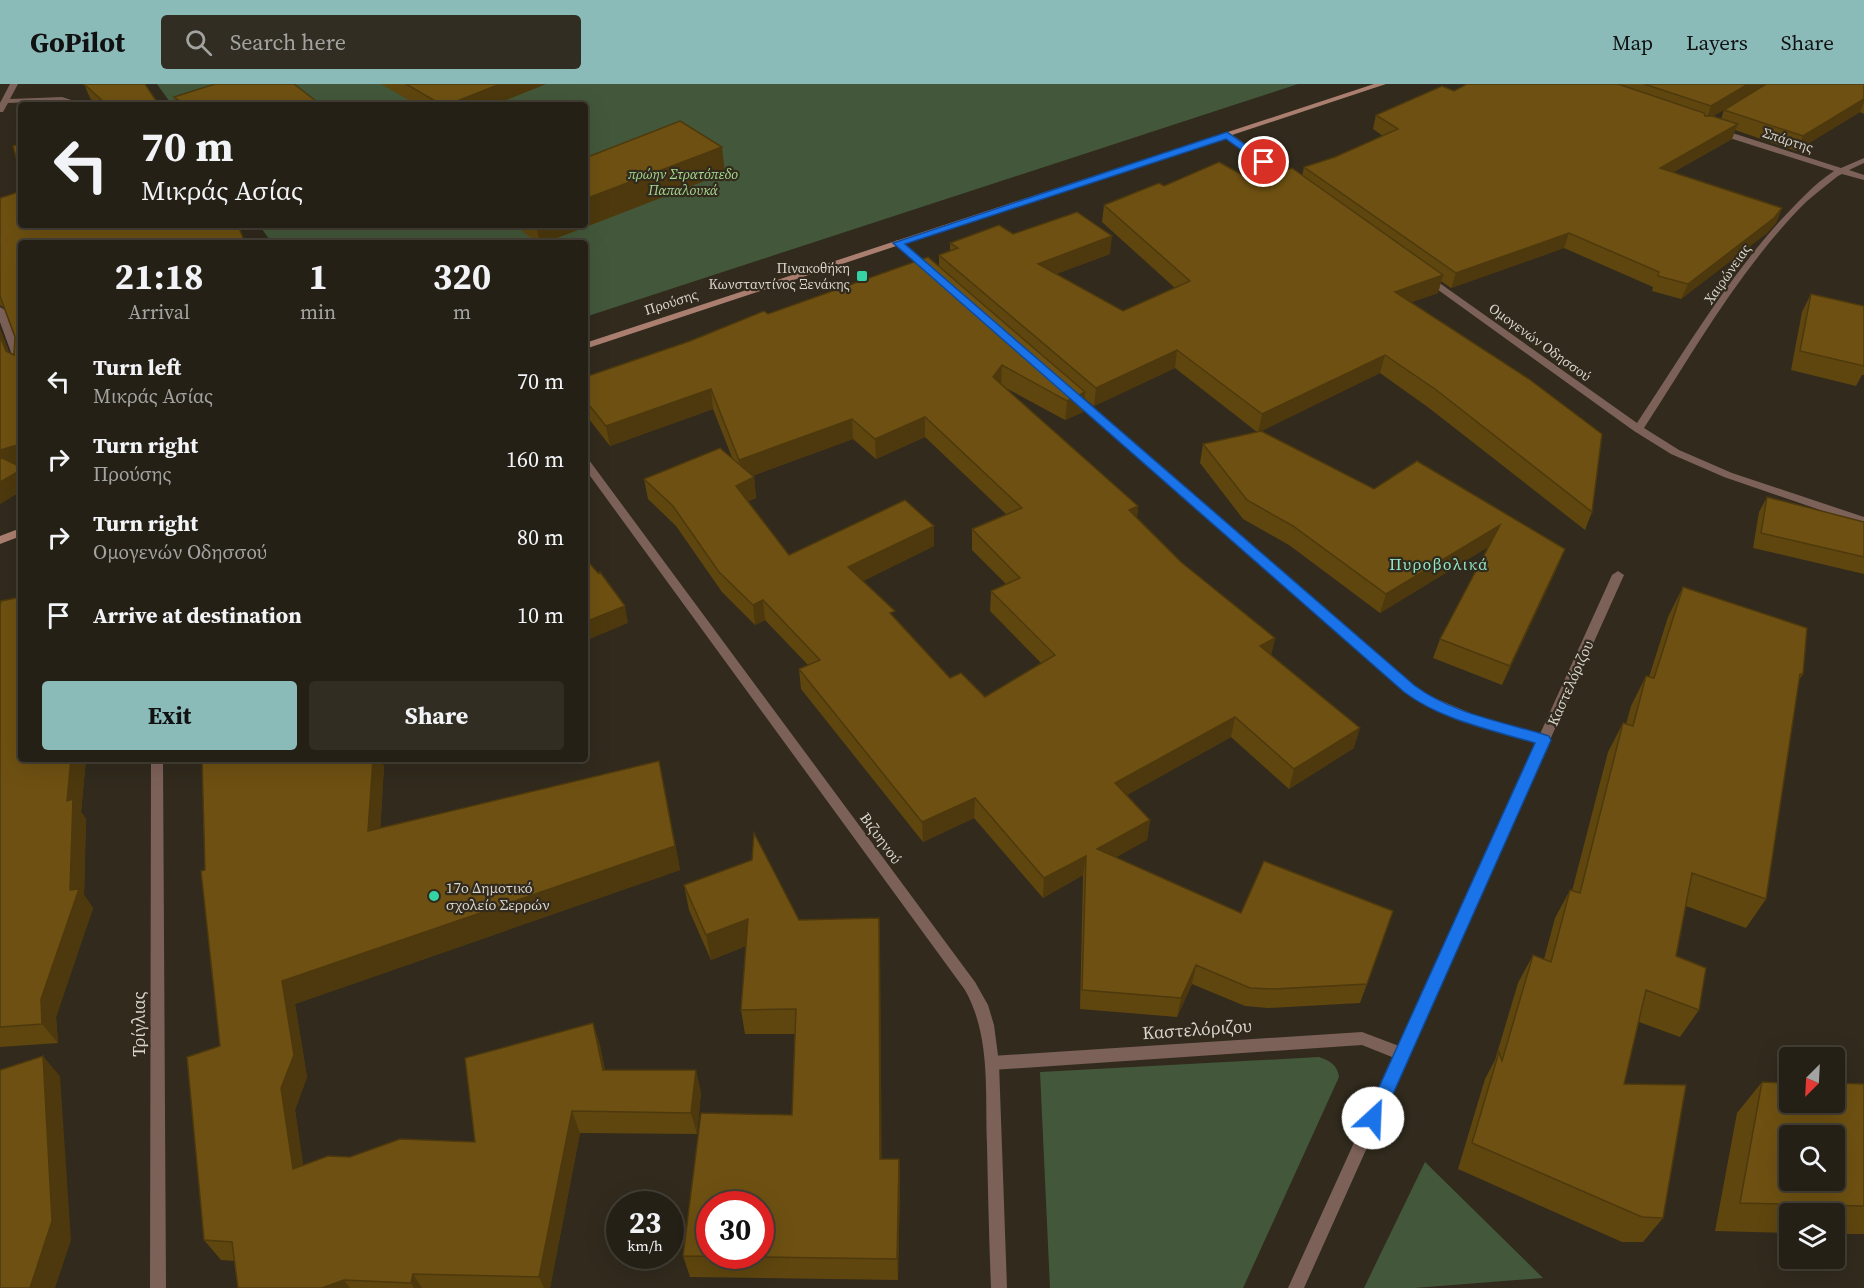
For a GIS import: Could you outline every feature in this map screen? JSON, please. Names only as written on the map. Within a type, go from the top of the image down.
[{"type":"main road","name":"Προύσης","points":[[588,345],[1382,84]]},
{"type":"main road","points":[[0,540],[18,533]]},
{"type":"street","points":[[0,110],[14,84]]},
{"type":"street","points":[[5,101],[62,99],[72,102]]},
{"type":"street","name":"Σπάρτης","points":[[1714,130],[1864,178]]},
{"type":"street","points":[[1227,135],[1303,190]]},
{"type":"street","name":"Χαιρώνειας","points":[[1638,429],[1765,242],[1838,171],[1864,160]]},
{"type":"street","points":[[898,243],[943,282]]},
{"type":"street","name":"Ομογενών Οδησσού","points":[[1418,272],[1638,429],[1693,461],[1864,521]]},
{"type":"street","points":[[0,310],[18,358]]},
{"type":"street","points":[[1059,384],[1419,696],[1471,719],[1544,740]]},
{"type":"street","name":"Βιζυηνού","points":[[588,466],[970,986],[981,1005],[987,1025],[992,1063],[999,1288]]},
{"type":"street","name":"Καστελόριζου","points":[[1296,1288],[1618,575]]},
{"type":"street","name":"Τρίγλιας","points":[[157,762],[158,1288]]},
{"type":"street","name":"Καστελόριζου","points":[[992,1063],[1362,1038],[1402,1053]]},
{"type":"green space","name":"πρώην Στρατόπεδο Παπαλουκά","points":[[157,84],[1298,84],[588,316],[588,240],[270,240],[261,228],[588,228],[588,102],[170,102]]},
{"type":"green space","points":[[1319,1057],[1337,1069],[1339,1077],[1243,1288],[1050,1288],[1040,1072]]},
{"type":"green space","points":[[1425,1162],[1543,1278],[1414,1288],[1364,1288]]},
{"type":"building","points":[[84,84],[145,84],[157,102],[104,102]]},
{"type":"building","points":[[215,84],[294,84],[317,102],[181,102],[174,97]]},
{"type":"building","points":[[406,84],[500,84],[455,102],[437,102]]},
{"type":"building","points":[[1467,84],[1618,84],[1704,113],[1705,116],[1738,124],[1660,168],[1782,208],[1774,218],[1688,284],[1658,276],[1659,272],[1569,233],[1456,273],[1304,167],[1335,157],[1398,129],[1376,115],[1442,86],[1454,91]]},
{"type":"building","points":[[1644,84],[1748,84],[1711,106]]},
{"type":"building","points":[[1766,84],[1864,84],[1864,99],[1803,136],[1724,110]]},
{"type":"building","points":[[680,121],[722,147],[588,198],[588,157]]},
{"type":"building","points":[[18,145],[18,164],[13,146]]},
{"type":"building","points":[[1219,162],[1253,181],[1292,168],[1443,275],[1395,292],[1529,379],[1602,434],[1592,512],[1435,389],[1385,355],[1262,414],[1177,350],[1096,388],[939,255],[958,248],[950,243],[999,225],[1013,234],[1077,212],[1112,236],[1038,264],[1123,311],[1190,281],[1104,205],[1159,183],[1164,186]]},
{"type":"building","points":[[18,192],[18,228],[239,228],[244,240],[18,240],[18,445],[0,450],[0,336],[6,351],[14,355],[15,337],[0,296],[0,198]]},
{"type":"building","points":[[928,257],[1085,392],[1067,401],[1002,365],[993,377],[1138,506],[1129,510],[1181,562],[1275,638],[1260,646],[1360,728],[1294,769],[1235,717],[1115,783],[1150,820],[1097,849],[1241,913],[1264,861],[1393,911],[1367,984],[1274,989],[1250,988],[1196,965],[1181,998],[1082,990],[1086,856],[1044,878],[975,798],[922,822],[799,669],[820,660],[763,600],[753,605],[719,572],[673,506],[644,479],[720,448],[754,477],[736,486],[789,555],[905,500],[934,526],[848,567],[895,611],[890,613],[950,678],[961,673],[985,697],[1055,655],[991,591],[1020,578],[972,529],[1022,508],[925,417],[875,439],[852,419],[739,460],[711,389],[606,426],[588,404],[588,376],[690,341],[764,311],[768,314]]},
{"type":"building","points":[[1811,294],[1864,306],[1864,366],[1800,351]]},
{"type":"building","points":[[1261,431],[1374,489],[1417,461],[1565,549],[1510,666],[1440,639],[1500,525],[1386,594],[1293,526],[1247,500],[1203,444]]},
{"type":"building","points":[[0,457],[18,466],[18,472],[0,482]]},
{"type":"building","points":[[1767,497],[1864,522],[1864,557],[1761,533]]},
{"type":"building","points":[[588,561],[598,573],[600,572],[625,606],[588,621]]},
{"type":"building","points":[[1683,587],[1807,628],[1803,674],[1800,674],[1766,899],[1692,873],[1676,956],[1706,968],[1699,1010],[1646,990],[1624,1084],[1686,1085],[1663,1218],[1642,1217],[1472,1143],[1499,1052],[1502,1061],[1533,955],[1551,962],[1570,890],[1580,893],[1623,723],[1633,726],[1646,676],[1654,678]]},
{"type":"building","points":[[18,598],[18,762],[71,762],[67,801],[73,799],[70,890],[79,889],[41,999],[42,1024],[0,1027],[0,606],[1,601]]},
{"type":"building","points":[[659,761],[675,846],[282,981],[294,1055],[281,1088],[293,1169],[328,1156],[350,1157],[400,1139],[475,1142],[465,1058],[593,1023],[603,1070],[696,1070],[691,1113],[572,1111],[539,1277],[413,1274],[411,1283],[344,1280],[322,1288],[238,1288],[232,1242],[204,1240],[187,1057],[220,1046],[201,871],[205,870],[202,762],[373,762],[368,831]]},
{"type":"building","points":[[754,833],[799,920],[879,918],[880,1159],[899,1159],[897,1259],[774,1257],[774,1191],[696,1191],[696,1256],[684,1256],[701,1113],[792,1115],[796,1009],[741,1010],[748,919],[706,935],[684,885],[752,860]]},
{"type":"building","points":[[43,1056],[52,1221],[30,1288],[0,1288],[0,1070]]},
{"type":"building","points":[[1762,1082],[1779,1083],[1779,1113],[1845,1113],[1845,1083],[1864,1084],[1864,1206],[1845,1206],[1845,1203],[1740,1203]]},
{"type":"place","name":"Πινακοθήκη Κωνσταντίνος Ξενάκης","points":[[862,276]]},
{"type":"place","name":"17ο Δημοτικό σχολείο Σερρών","points":[[434,896]]},
{"type":"district","name":"Πυροβολικά","points":[[1439,564]]},
{"type":"route","points":[[1264,162],[1227,135],[898,243],[1409,689],[1447,710],[1544,740],[1373,1118]]}]
